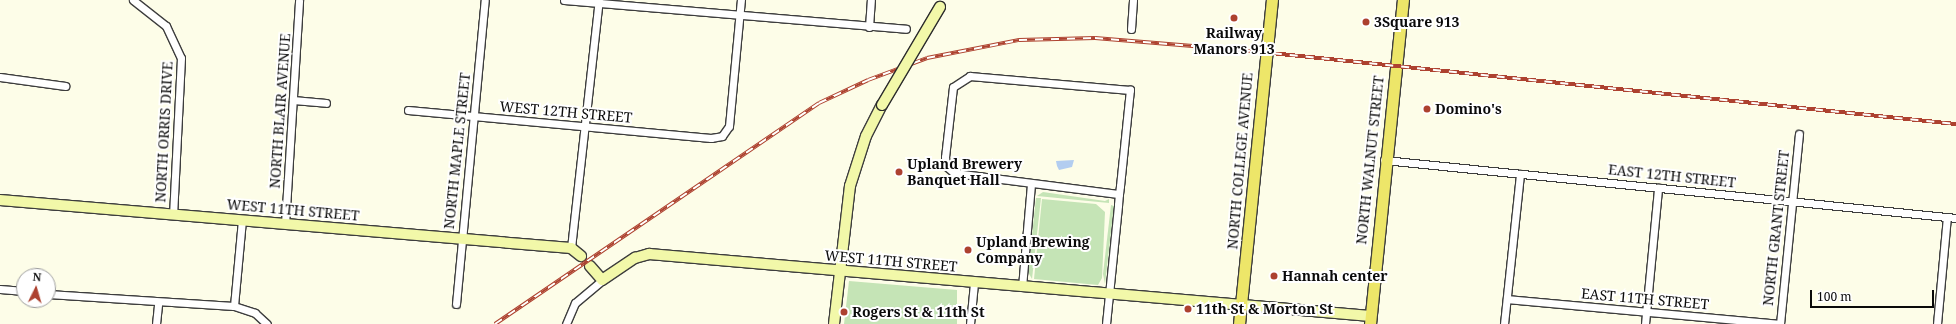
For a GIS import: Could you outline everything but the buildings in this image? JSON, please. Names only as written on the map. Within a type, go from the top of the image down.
[{"type":"main road","name":"NORTH COLLEGE AVENUE","points":[[1240,324],[1272,0]]},
{"type":"main road","name":"NORTH WALNUT STREET","points":[[1370,320],[1384,160],[1403,0]]},
{"type":"street","name":"NORTH ORRIS DRIVE","points":[[133,0],[166,26],[181,58],[173,214]]},
{"type":"street","name":"NORTH BLAIR AVENUE","points":[[285,224],[294,100],[299,0]]},
{"type":"street","name":"NORTH MAPLE STREET","points":[[456,304],[485,0]]},
{"type":"street","points":[[564,0],[906,29]]},
{"type":"street","points":[[740,16],[741,0]]},
{"type":"street","points":[[869,27],[872,0]]},
{"type":"street","points":[[1130,29],[1133,0]]},
{"type":"street","points":[[581,256],[571,248],[599,2]]},
{"type":"street","points":[[834,324],[856,161],[882,105],[942,3]]},
{"type":"street","name":"WEST 12TH STREET","points":[[408,110],[585,127],[722,136],[729,126],[740,16]]},
{"type":"street","points":[[1106,324],[1130,90],[970,76],[959,80],[950,94],[946,166],[964,177],[1119,194]]},
{"type":"street","points":[[0,77],[64,86]]},
{"type":"street","points":[[294,100],[326,104]]},
{"type":"street","name":"NORTH GRANT STREET","points":[[1780,324],[1799,134]]},
{"type":"street","name":"EAST 12TH STREET","points":[[1384,160],[1956,218]]},
{"type":"street","points":[[1504,324],[1520,174]]},
{"type":"street","points":[[1022,287],[1031,184]]},
{"type":"street","points":[[1645,324],[1658,188]]},
{"type":"street","name":"WEST 11TH STREET","points":[[0,200],[571,248]]},
{"type":"street","points":[[1936,324],[1947,217]]},
{"type":"street","points":[[234,306],[242,220]]},
{"type":"street","name":"WEST 11TH STREET","points":[[602,280],[644,254],[1241,305],[1370,320]]},
{"type":"street","points":[[566,324],[575,303],[602,280],[590,266]]},
{"type":"street","points":[[970,324],[974,282]]},
{"type":"street","points":[[0,289],[16,290]]},
{"type":"street","points":[[56,295],[158,304],[234,306],[254,312],[267,324]]},
{"type":"street","name":"EAST 11TH STREET","points":[[1507,299],[1780,324]]},
{"type":"street","points":[[156,324],[158,304]]},
{"type":"green space","points":[[1043,192],[1105,201],[1109,199],[1109,203],[1037,196]]},
{"type":"green space","points":[[1036,198],[1041,198],[1032,279],[1028,272]]},
{"type":"green space","points":[[1042,199],[1096,204],[1105,212],[1102,278],[1098,285],[1034,279]]},
{"type":"green space","points":[[1111,205],[1114,206],[1105,284],[1103,274]]},
{"type":"green space","points":[[849,281],[957,290],[957,324],[844,324]]},
{"type":"water","points":[[1074,160],[1072,167],[1059,170],[1056,161]]},
{"type":"railway","points":[[495,324],[819,103],[868,80],[927,58],[1019,40],[1095,38],[1242,50],[1956,124]]},
{"type":"place","name":"Railway Manors 913","points":[[1234,18]]},
{"type":"place","name":"3Square 913","points":[[1366,22]]},
{"type":"place","name":"Domino's","points":[[1427,109]]},
{"type":"place","name":"Upland Brewery Banquet Hall","points":[[899,172]]},
{"type":"place","name":"Upland Brewing Company","points":[[968,250]]},
{"type":"place","name":"Hannah center","points":[[1274,276]]},
{"type":"place","name":"11th St & Morton St","points":[[1188,309]]},
{"type":"place","name":"Rogers St & 11th St","points":[[844,312]]}]
